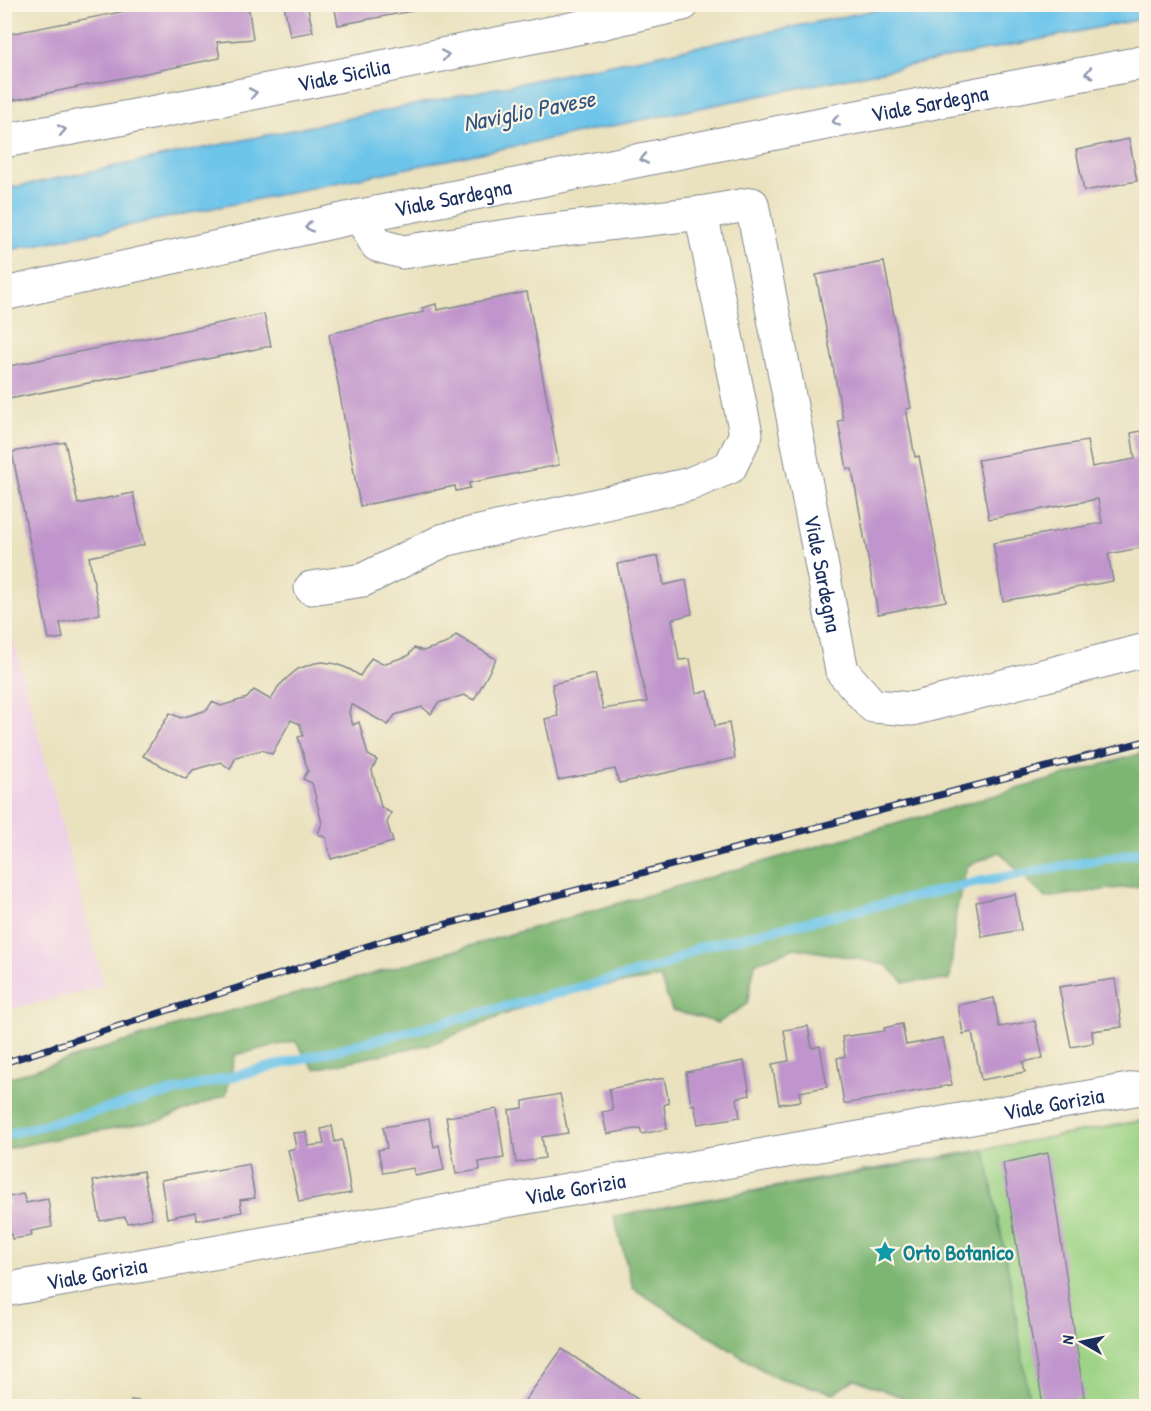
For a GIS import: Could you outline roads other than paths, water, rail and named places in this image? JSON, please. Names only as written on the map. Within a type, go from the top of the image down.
[{"type":"street","name":"Viale Sicilia","points":[[4,141],[554,33],[683,4]]},
{"type":"street","name":"Viale Sardegna","points":[[4,294],[360,216],[1146,62]]},
{"type":"street","name":"Viale Sardegna","points":[[360,216],[377,245],[403,252],[520,234],[700,213],[752,204],[842,671],[873,706],[912,709],[1146,651]]},
{"type":"street","points":[[311,588],[363,580],[444,540],[690,484],[730,467],[747,434],[700,213]]},
{"type":"street","name":"Viale Gorizia","points":[[4,1290],[1146,1087]]},
{"type":"water","name":"Naviglio Pavese","points":[[899,5],[1146,5],[1146,18],[5,251],[5,189]]},
{"type":"waterway","points":[[4,1135],[664,966],[700,947],[978,882],[1146,851]]},
{"type":"railway","points":[[4,1063],[386,940],[1146,741]]},
{"type":"place","name":"Orto Botanico","points":[[885,1252]]}]
